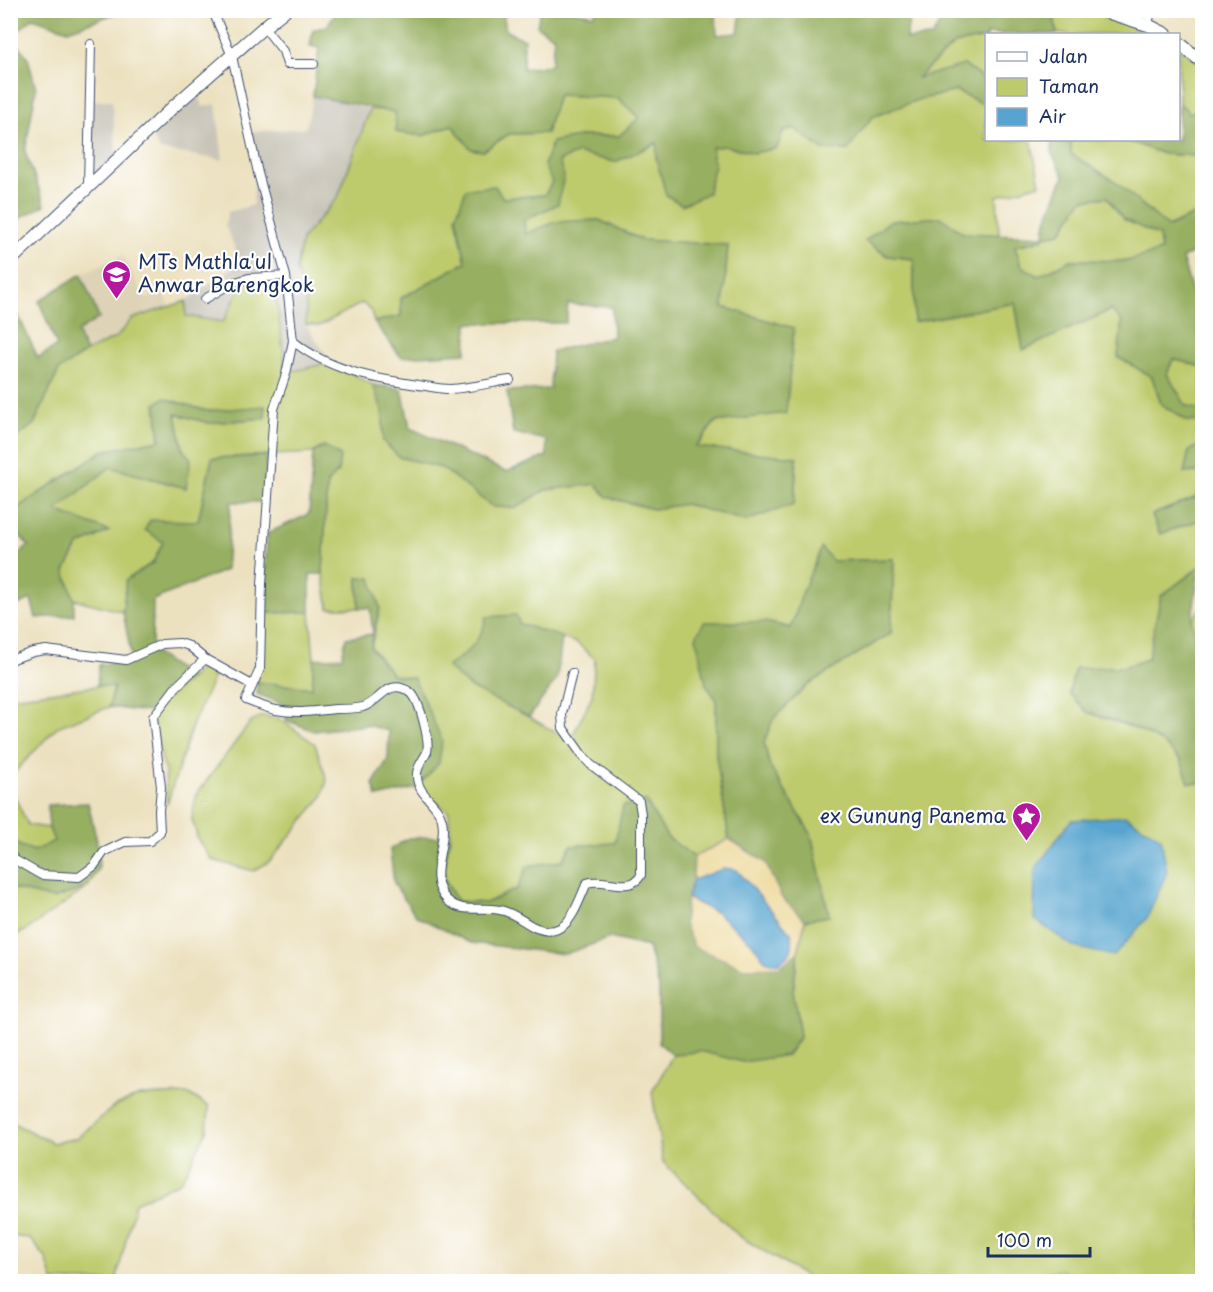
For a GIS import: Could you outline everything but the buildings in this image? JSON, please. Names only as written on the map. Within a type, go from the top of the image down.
[{"type":"main road","points":[[10,261],[173,107],[285,10]]},
{"type":"main road","points":[[1100,10],[1148,25],[1164,33]]},
{"type":"main road","points":[[1180,43],[1203,62]]},
{"type":"street","points":[[215,10],[214,14],[232,56],[258,173],[286,276],[293,341],[286,374],[274,409],[262,584],[260,669],[246,700],[276,710],[303,712],[361,707],[390,688],[397,687],[410,692],[417,702],[428,741],[427,752],[417,773],[418,785],[443,821],[437,869],[443,894],[456,906],[465,909],[503,910],[535,927],[550,930],[563,926],[571,919],[579,907],[588,884],[596,882],[631,884],[641,875],[639,801],[591,764],[563,728],[562,714],[572,672]]},
{"type":"street","points":[[1148,25],[1151,10]]},
{"type":"street","points":[[264,27],[283,51],[287,64],[314,64]]},
{"type":"street","points":[[88,189],[91,44]]},
{"type":"street","points":[[205,299],[232,283],[249,278],[286,276]]},
{"type":"street","points":[[293,341],[308,354],[322,360],[366,376],[398,382],[447,389],[510,380]]},
{"type":"street","points":[[10,660],[46,650],[126,660],[162,644],[174,643],[189,646],[205,659],[252,685]]},
{"type":"street","points":[[10,854],[15,860],[41,875],[79,877],[94,866],[104,852],[125,842],[150,841],[160,832],[161,787],[153,717],[176,687],[205,659]]},
{"type":"shaded area","points":[[197,89],[203,107],[216,104],[223,160],[160,150],[150,133]]},
{"type":"shaded area","points":[[313,96],[370,109],[338,197],[302,239],[296,270],[306,296],[306,324],[331,362],[286,373],[242,285],[223,322],[185,316],[186,301],[241,262],[225,225],[228,212],[253,205],[255,165],[251,132],[306,128]]},
{"type":"shaded area","points":[[112,100],[117,163],[91,184],[89,101]]},
{"type":"shaded area","points":[[123,255],[145,299],[164,292],[169,306],[132,319],[117,337],[86,352],[77,332],[99,318],[81,274]]},
{"type":"green space","points":[[11,10],[123,11],[68,30],[33,18],[12,36],[28,58],[36,89],[25,152],[45,205],[11,223]]},
{"type":"green space","points":[[337,10],[503,11],[506,31],[524,39],[523,69],[551,65],[554,37],[537,26],[540,11],[573,11],[594,15],[596,10],[716,12],[717,35],[738,33],[741,11],[895,11],[910,14],[906,39],[932,37],[945,13],[977,13],[979,10],[1053,10],[1057,33],[985,33],[985,38],[954,44],[917,78],[964,65],[985,80],[985,105],[956,91],[917,100],[872,117],[848,150],[823,150],[794,128],[783,132],[777,148],[754,153],[727,146],[712,147],[714,166],[708,193],[682,205],[666,195],[656,158],[657,143],[615,162],[578,153],[559,161],[564,176],[558,204],[524,220],[525,234],[556,222],[599,220],[642,240],[728,245],[723,307],[794,328],[786,413],[715,422],[696,447],[797,457],[794,504],[746,521],[685,504],[653,509],[607,497],[596,484],[545,490],[516,508],[493,507],[442,468],[399,457],[383,441],[383,412],[373,385],[402,389],[410,428],[506,472],[547,456],[546,440],[513,433],[507,391],[550,389],[552,351],[613,337],[612,307],[568,304],[566,323],[468,323],[466,353],[401,357],[374,322],[401,316],[401,298],[466,262],[456,216],[466,189],[495,186],[503,198],[545,195],[552,182],[544,165],[552,142],[584,136],[619,136],[639,118],[618,98],[558,95],[546,133],[509,134],[483,151],[471,149],[452,125],[422,136],[396,132],[395,112],[313,96],[319,48],[310,46],[313,30],[327,26]]},
{"type":"green space","points":[[1053,11],[1108,16],[1158,33],[1057,33]]},
{"type":"green space","points":[[985,38],[985,80],[964,65],[916,79],[954,44]]},
{"type":"green space","points":[[1180,48],[1202,65],[1202,109],[1190,113],[1180,104]]},
{"type":"green space","points":[[956,91],[985,105],[985,141],[1031,141],[1040,184],[997,196],[999,235],[963,233],[940,217],[866,241],[887,256],[914,259],[914,321],[1015,302],[1023,350],[1111,310],[1122,321],[1118,357],[1152,377],[1161,404],[1187,421],[1202,422],[1202,444],[1189,451],[1184,473],[1201,472],[1197,497],[1152,515],[1160,534],[1202,519],[1202,565],[1161,596],[1148,659],[1124,667],[1076,668],[1087,712],[1152,736],[1174,752],[1184,766],[1189,783],[1202,783],[1202,1281],[1071,1281],[1062,1270],[1002,1282],[813,1281],[739,1236],[663,1162],[652,1092],[673,1055],[700,1051],[743,1061],[787,1055],[800,1036],[793,991],[805,920],[829,916],[811,834],[770,767],[763,743],[773,719],[809,684],[891,633],[894,559],[833,561],[803,591],[792,628],[765,622],[706,683],[716,699],[716,755],[729,839],[694,857],[667,837],[646,802],[616,843],[571,846],[562,861],[528,866],[517,889],[486,903],[457,901],[443,876],[450,836],[449,812],[417,788],[393,675],[371,648],[380,608],[358,578],[359,608],[329,608],[323,574],[327,483],[338,472],[324,446],[313,453],[212,458],[198,521],[163,542],[153,562],[126,580],[123,612],[74,599],[65,571],[78,546],[108,531],[55,511],[110,467],[186,488],[183,450],[176,414],[209,423],[265,418],[265,407],[207,411],[164,398],[156,404],[160,440],[102,451],[14,510],[11,519],[11,442],[34,424],[59,370],[86,352],[117,337],[132,319],[186,301],[186,316],[223,322],[242,285],[274,279],[286,373],[331,362],[373,385],[383,412],[383,441],[399,457],[442,468],[493,507],[516,508],[545,490],[596,484],[607,497],[653,509],[685,504],[746,521],[794,504],[797,457],[696,448],[715,422],[786,412],[723,307],[728,245],[642,240],[599,220],[556,222],[525,234],[524,220],[558,204],[558,161],[577,153],[615,162],[657,143],[656,158],[714,166],[711,147],[728,146],[754,153],[783,132],[794,128],[823,150],[847,150],[872,117],[917,100]],"holes":[[[486,618],[519,624],[577,643],[595,659],[592,696],[570,741],[529,717],[471,688],[447,667],[477,640]]]},
{"type":"green space","points":[[558,95],[618,98],[639,118],[619,136],[584,136],[552,142],[552,182],[545,195],[503,198],[456,216],[466,262],[401,298],[401,316],[374,322],[371,311],[362,303],[319,326],[306,324],[306,296],[296,270],[302,239],[338,197],[370,109],[396,112],[396,132],[422,136],[452,125],[471,149],[483,151],[509,134],[546,133]]},
{"type":"green space","points":[[1180,104],[1190,113],[1202,109],[1202,178],[1199,156],[1164,154],[1128,141],[1180,141]]},
{"type":"green space","points":[[1052,141],[1071,141],[1071,154],[1116,182],[1168,227],[1202,211],[1202,250],[1182,258],[1194,299],[1202,300],[1202,367],[1173,359],[1167,374],[1186,406],[1202,410],[1202,422],[1187,421],[1161,404],[1152,377],[1118,357],[1122,322],[1111,310],[1023,350],[1015,303],[914,322],[914,259],[888,256],[865,241],[890,221],[940,217],[963,233],[1044,236],[1046,221],[1064,176],[1052,154]],"holes":[[[1107,197],[1123,219],[1159,236],[1161,251],[1127,261],[1071,260],[1038,276],[1021,266],[1015,246],[1060,233],[1082,200]]]},
{"type":"green space","points":[[1071,141],[1128,141],[1164,154],[1200,156],[1202,211],[1168,227],[1116,182],[1071,154]]},
{"type":"green space","points":[[1107,197],[1123,219],[1160,236],[1161,251],[1127,261],[1071,260],[1038,276],[1021,266],[1014,246],[1060,233],[1082,200]]},
{"type":"green space","points":[[81,274],[99,318],[77,332],[86,352],[59,370],[34,424],[11,442],[11,306],[13,304],[38,358],[57,346],[39,301]]},
{"type":"green space","points":[[1173,359],[1202,367],[1202,410],[1186,406],[1167,374]]},
{"type":"green space","points":[[164,398],[207,411],[265,406],[265,418],[209,423],[176,414],[183,450],[191,459],[186,488],[110,467],[56,511],[109,531],[78,546],[65,571],[74,599],[74,615],[36,618],[31,599],[11,608],[11,557],[29,546],[11,526],[14,510],[103,451],[160,440],[156,404]]},
{"type":"green space","points":[[1202,444],[1202,471],[1184,473],[1189,451]]},
{"type":"green space","points":[[324,446],[340,456],[338,472],[327,483],[323,574],[310,574],[310,612],[261,613],[268,533],[309,514],[313,453]]},
{"type":"green space","points":[[267,456],[264,502],[231,502],[226,570],[153,600],[152,651],[191,678],[150,712],[109,707],[114,687],[97,686],[99,665],[132,659],[123,612],[126,580],[153,563],[163,542],[145,530],[150,520],[198,521],[212,458]]},
{"type":"green space","points":[[1197,497],[1202,503],[1202,519],[1160,534],[1152,515]]},
{"type":"green space","points":[[821,548],[833,561],[894,559],[891,633],[809,684],[773,719],[764,743],[770,767],[811,834],[829,916],[805,920],[782,898],[765,862],[729,839],[716,755],[716,699],[706,684],[696,637],[704,622],[765,622],[791,628]]},
{"type":"green space","points":[[1199,568],[1192,620],[1202,682],[1202,783],[1189,783],[1181,760],[1161,742],[1137,729],[1087,712],[1069,693],[1075,668],[1124,667],[1148,659],[1161,596]]},
{"type":"green space","points":[[358,578],[371,578],[380,608],[373,634],[370,608],[359,608]]},
{"type":"green space","points":[[1202,606],[1202,682],[1192,620]]},
{"type":"green space","points":[[310,612],[314,659],[312,688],[257,682],[261,613]]},
{"type":"green space","points":[[516,615],[520,624],[562,637],[557,679],[529,717],[471,688],[447,667],[477,640],[486,617]]},
{"type":"green space","points":[[373,634],[371,648],[393,675],[414,678],[442,740],[439,763],[417,788],[377,797],[373,784],[388,759],[389,731],[367,725],[314,731],[286,720],[286,705],[257,694],[257,682],[312,688],[314,659],[342,657],[346,638]]},
{"type":"green space","points":[[207,663],[217,669],[192,726],[167,804],[165,771],[150,712]]},
{"type":"green space","points":[[97,686],[114,686],[109,707],[57,727],[11,776],[11,697]]},
{"type":"green space","points":[[261,716],[278,718],[315,744],[327,780],[322,797],[270,861],[254,871],[212,860],[198,840],[192,819],[196,795],[249,724]]},
{"type":"green space","points":[[10,787],[28,825],[49,828],[55,842],[34,851],[20,846],[11,838]]},
{"type":"green space","points":[[646,801],[667,837],[694,857],[693,880],[687,898],[780,967],[798,952],[793,991],[800,1036],[787,1055],[743,1062],[700,1051],[673,1055],[659,1043],[659,987],[648,947],[610,938],[565,954],[471,943],[416,916],[394,884],[390,849],[409,838],[450,836],[443,876],[457,901],[486,903],[517,889],[528,866],[562,861],[571,846],[615,843],[623,806]]},
{"type":"green space","points":[[88,803],[97,841],[99,867],[88,887],[53,899],[11,888],[10,838],[20,846],[35,851],[54,841],[49,828],[47,805]]},
{"type":"green space","points":[[88,887],[25,931],[11,937],[10,888],[53,899]]},
{"type":"green space","points":[[189,1094],[209,1107],[207,1131],[181,1181],[135,1203],[116,1281],[53,1281],[46,1258],[29,1238],[11,1236],[11,1122],[53,1143],[77,1138],[116,1105],[140,1096]]},
{"type":"sand","points":[[729,839],[765,862],[782,898],[805,920],[798,952],[780,967],[744,968],[694,947],[684,924],[687,898],[693,880],[694,857]]},
{"type":"water","points":[[1126,816],[1161,838],[1167,872],[1147,918],[1114,956],[1074,947],[1034,919],[1035,869],[1071,820]]},
{"type":"water","points":[[725,868],[737,870],[791,933],[791,951],[778,964],[765,960],[751,942],[717,913],[687,898],[693,880]]},
{"type":"place","name":"MTs Mathla'ul Anwar Barengkok","points":[[117,300]]},
{"type":"place","name":"ex Gunung Panema","points":[[1027,842]]}]
